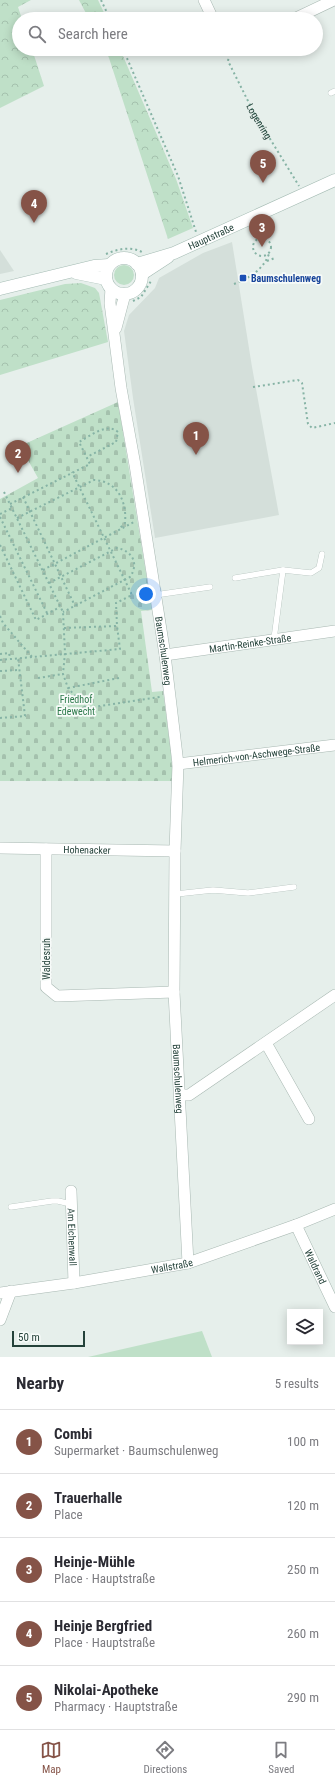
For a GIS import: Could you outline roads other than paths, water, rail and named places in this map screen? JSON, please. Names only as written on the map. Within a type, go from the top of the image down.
[{"type":"main road","name":"Hauptstraße","points":[[140,269],[335,180]]},
{"type":"main road","points":[[0,289],[94,266],[109,265],[122,257],[133,260],[140,269],[139,285],[128,298],[115,292],[108,284],[73,272]]},
{"type":"main road","points":[[108,284],[107,269],[109,265]]},
{"type":"street","points":[[204,0],[210,12]]},
{"type":"street","points":[[309,12],[334,0]]},
{"type":"street","name":"Baumschulenweg","points":[[108,284],[121,388],[144,520],[165,655],[178,764],[175,851],[176,894],[174,992],[188,1263]]},
{"type":"street","name":"Baumschulenweg","points":[[114,339],[128,298]]},
{"type":"street","name":"Martin-Reinke-Straße","points":[[165,655],[335,631]]},
{"type":"street","name":"Helmerich-von-Aschwege-Straße","points":[[178,764],[335,745]]},
{"type":"street","name":"Hohenacker","points":[[0,848],[175,851]]},
{"type":"street","name":"Waldesruh","points":[[46,849],[46,987],[57,996],[174,992]]},
{"type":"street","points":[[180,1095],[189,1096],[335,996]]},
{"type":"street","points":[[266,1043],[308,1119]]},
{"type":"street","name":"Am Eichenwall","points":[[71,1191],[74,1284]]},
{"type":"street","name":"Wallstraße","points":[[5,1292],[74,1284],[188,1263],[296,1225],[335,1209]]},
{"type":"street","name":"Waldrand","points":[[296,1225],[335,1307]]},
{"type":"street","points":[[0,1320],[5,1292]]},
{"type":"lane","points":[[235,578],[283,570],[311,573],[315,572],[320,568],[322,554]]},
{"type":"lane","points":[[274,639],[283,570]]},
{"type":"lane","points":[[155,595],[210,587]]},
{"type":"lane","points":[[176,894],[213,890],[248,893],[294,887]]},
{"type":"lane","points":[[11,1207],[52,1201],[71,1204]]},
{"type":"place","name":"Nikolai-Apotheke","points":[[263,183]]},
{"type":"place","name":"Heinje Bergfried","points":[[34,223]]},
{"type":"place","name":"Heinje-Mühle","points":[[262,247]]},
{"type":"place","name":"Baumschulenweg","points":[[243,278]]},
{"type":"place","name":"Combi","points":[[196,455]]},
{"type":"place","name":"Trauerhalle","points":[[18,473]]},
{"type":"park label","name":"Friedhof Edewecht","points":[[76,704]]}]
